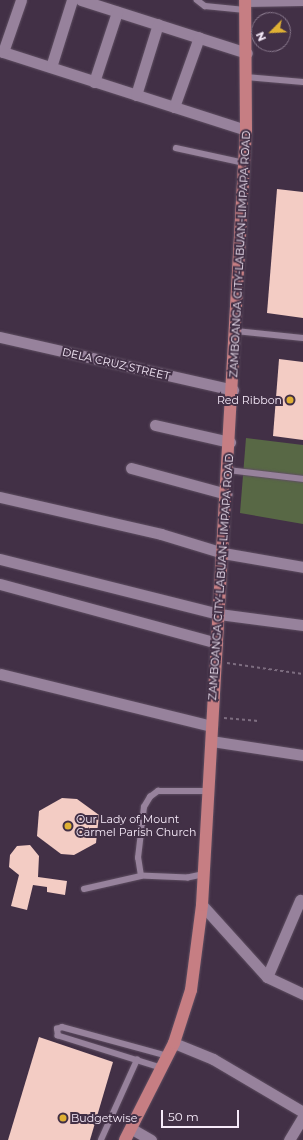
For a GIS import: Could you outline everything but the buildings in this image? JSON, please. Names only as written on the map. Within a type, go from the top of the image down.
[{"type":"main road","name":"ZAMBOANGA CITY-LABUAN-LIMPAPA ROAD","points":[[125,1140],[132,1129],[174,1043],[191,990],[202,905],[202,875],[227,494],[245,163],[247,53],[245,4]]},
{"type":"street","points":[[21,0],[2,51],[246,130]]},
{"type":"street","points":[[51,67],[72,0]]},
{"type":"street","points":[[81,0],[116,12],[199,36],[247,53]]},
{"type":"street","points":[[245,4],[302,0]]},
{"type":"street","points":[[94,82],[116,12]]},
{"type":"street","points":[[136,95],[158,24]]},
{"type":"street","points":[[174,107],[199,36]]},
{"type":"street","name":"DELA CRUZ STREET","points":[[0,336],[233,390]]},
{"type":"street","points":[[155,425],[230,442]]},
{"type":"street","points":[[131,468],[227,494]]},
{"type":"street","points":[[0,497],[160,534],[223,553],[303,567]]},
{"type":"street","points":[[0,558],[219,614],[303,625]]},
{"type":"street","points":[[0,584],[217,643]]},
{"type":"street","points":[[0,674],[212,721]]},
{"type":"street","points":[[211,741],[303,755]]},
{"type":"street","points":[[267,977],[300,900]]},
{"type":"street","points":[[202,905],[267,977],[303,994]]},
{"type":"street","points":[[174,1043],[213,1059],[303,1112]]},
{"type":"street","points":[[289,1140],[303,1117]]},
{"type":"street","points":[[132,1129],[151,1140]]},
{"type":"lane","points":[[197,0],[205,6],[245,4]]},
{"type":"lane","points":[[246,77],[303,82]]},
{"type":"lane","points":[[176,148],[245,163]]},
{"type":"lane","points":[[236,331],[303,338]]},
{"type":"lane","points":[[228,470],[303,480]]},
{"type":"lane","points":[[141,876],[138,858],[144,807],[150,797],[158,791],[208,791]]},
{"type":"lane","points":[[84,890],[141,876],[188,878],[202,875]]},
{"type":"lane","points":[[162,1068],[58,1036],[57,1029],[62,1027],[168,1056]]},
{"type":"lane","points":[[101,1140],[137,1060]]},
{"type":"path","points":[[216,662],[303,674]]},
{"type":"path","points":[[212,721],[258,721]]},
{"type":"green space","points":[[246,438],[303,445],[303,524],[240,513]]},
{"type":"place","name":"Red Ribbon","points":[[290,400]]},
{"type":"place","name":"Our Lady of Mount Carmel Parish Church","points":[[68,826]]},
{"type":"place","name":"Budgetwise","points":[[63,1118]]}]
